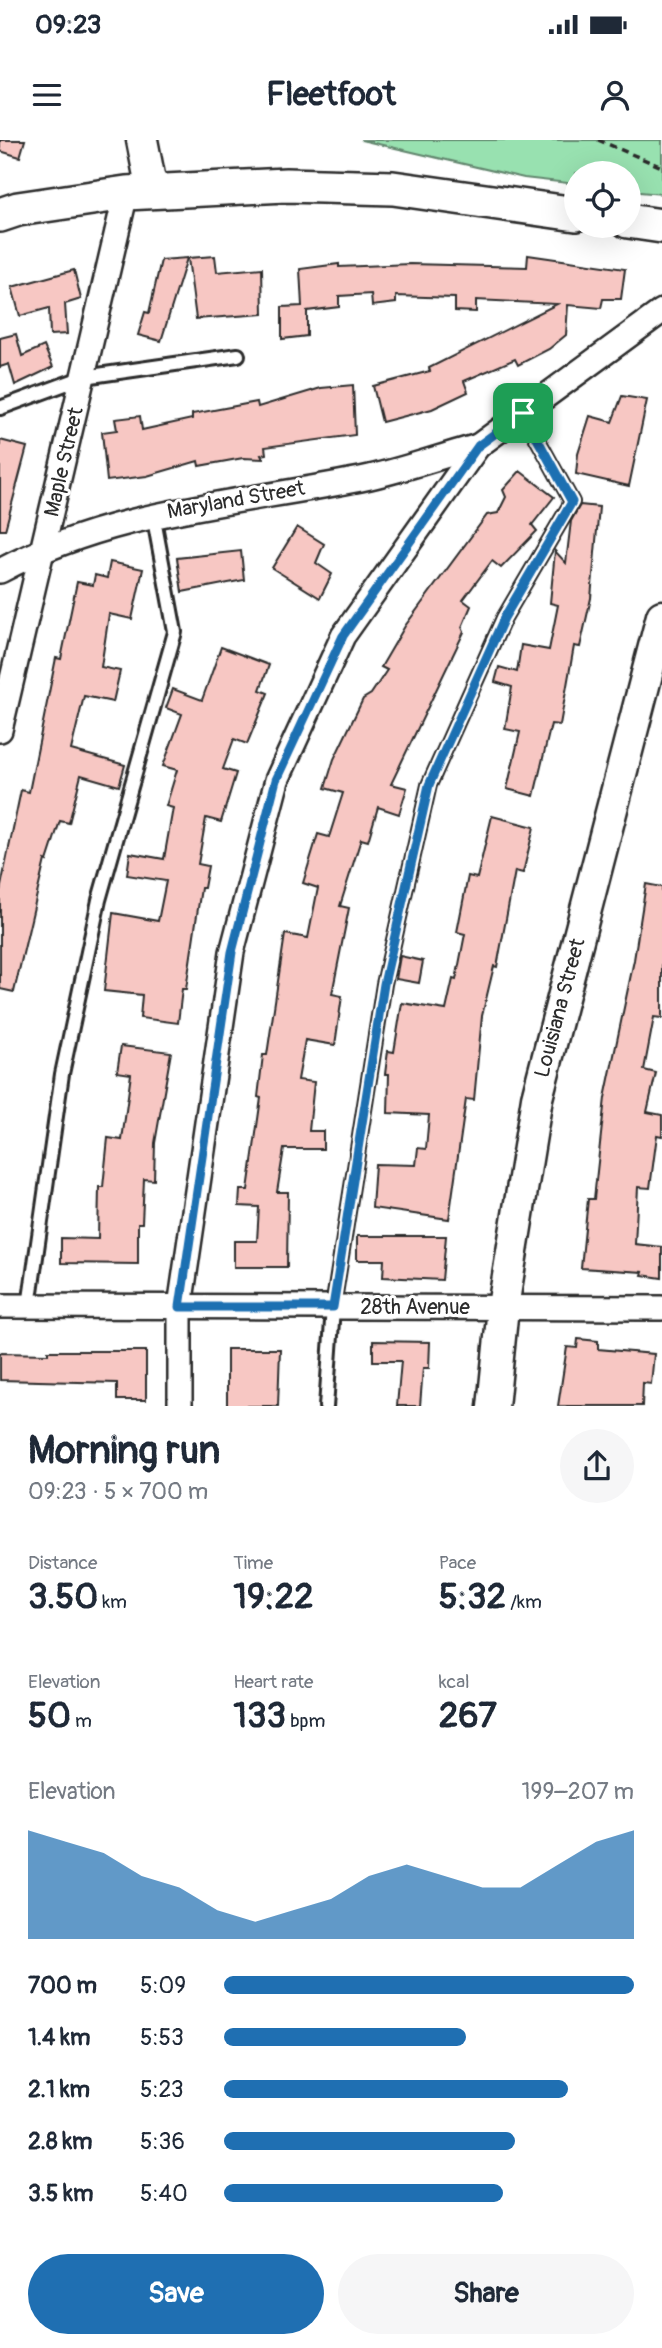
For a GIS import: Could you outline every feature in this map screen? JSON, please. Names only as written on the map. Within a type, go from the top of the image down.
[{"type":"main road","points":[[0,215],[18,209],[139,192],[286,185],[393,188],[564,212]]},
{"type":"main road","points":[[641,223],[662,226]]},
{"type":"street","points":[[139,192],[142,140]]},
{"type":"street","name":"Maple Street","points":[[0,730],[84,377],[139,192]]},
{"type":"street","points":[[180,1406],[180,1307],[232,952],[276,780],[343,636],[478,446],[662,311]]},
{"type":"street","name":"Maryland Street","points":[[0,571],[44,548],[153,514],[371,477],[478,446]]},
{"type":"street","name":"Louisiana Street","points":[[493,1406],[503,1307],[537,1098],[662,616]]},
{"type":"street","name":"28th Avenue","points":[[0,1306],[662,1308]]},
{"type":"lane","points":[[0,408],[84,377],[237,355]]},
{"type":"lane","points":[[326,1406],[333,1307],[384,984],[429,785],[504,618],[572,502],[523,413]]},
{"type":"lane","points":[[29,1306],[62,1074],[96,914],[175,632],[153,514]]},
{"type":"path","points":[[598,140],[662,167]]},
{"type":"green space","points":[[361,140],[662,140],[662,194],[641,192],[641,161],[564,161],[564,183],[524,178]]},
{"type":"building","points":[[0,140],[25,140],[20,157],[0,151]]},
{"type":"building","points":[[528,255],[625,269],[621,299],[603,299],[601,308],[568,305],[566,335],[549,349],[518,365],[515,359],[464,381],[468,392],[432,409],[382,422],[373,386],[430,371],[429,368],[557,304],[476,300],[476,312],[455,311],[455,298],[396,296],[396,303],[372,306],[371,294],[339,296],[339,307],[307,311],[307,336],[282,339],[282,307],[302,306],[300,269],[339,264],[339,267],[410,264],[527,267]]},
{"type":"building","points":[[215,256],[217,272],[262,268],[263,314],[196,319],[188,258]]},
{"type":"building","points":[[187,258],[161,341],[138,335],[145,312],[149,313],[161,260]]},
{"type":"building","points":[[74,270],[81,299],[65,304],[67,334],[50,335],[49,308],[20,316],[12,287]]},
{"type":"building","points":[[16,334],[22,356],[44,346],[53,367],[15,385],[9,364],[0,367],[0,338]]},
{"type":"building","points":[[353,385],[355,435],[265,447],[266,454],[261,455],[263,459],[243,458],[199,466],[198,461],[147,476],[107,481],[102,432],[117,430],[115,419],[140,416],[142,430],[192,419],[192,414],[257,402],[258,407],[321,388]]},
{"type":"building","points":[[622,396],[647,400],[629,486],[576,474],[578,454],[590,416],[612,422]]},
{"type":"building","points":[[0,440],[27,447],[5,530],[0,530]]},
{"type":"building","points":[[520,471],[554,497],[532,525],[537,531],[501,568],[492,561],[463,600],[471,606],[462,627],[464,632],[391,784],[407,788],[399,814],[378,807],[368,841],[361,839],[340,906],[349,908],[332,994],[342,996],[335,1045],[305,1040],[298,1080],[314,1082],[309,1131],[323,1131],[323,1149],[284,1149],[277,1192],[288,1192],[287,1267],[234,1267],[234,1241],[257,1241],[259,1207],[239,1206],[240,1190],[248,1190],[261,1098],[258,1097],[263,1055],[267,1055],[285,934],[308,938],[318,888],[303,883],[318,834],[329,837],[343,793],[325,788],[334,759],[363,699],[371,694],[387,670],[381,667],[405,626],[487,515],[498,513],[506,497],[503,490]]},
{"type":"building","points":[[580,505],[599,507],[591,598],[580,647],[574,646],[560,725],[551,724],[534,796],[507,789],[520,732],[505,729],[512,687],[495,682],[499,667],[517,672],[521,645],[549,650],[558,605],[550,603],[555,551],[566,563],[571,521]]},
{"type":"building","points":[[297,527],[324,544],[316,563],[332,574],[320,598],[272,568]]},
{"type":"building","points":[[241,551],[244,580],[182,592],[177,558]]},
{"type":"building","points":[[110,562],[143,569],[132,619],[109,614],[101,667],[120,671],[113,702],[84,696],[71,750],[125,765],[119,786],[81,775],[69,823],[60,821],[47,861],[45,860],[14,992],[0,989],[0,891],[21,790],[29,792],[56,658],[61,659],[77,582],[93,585],[95,575],[107,578]]},
{"type":"building","points":[[221,647],[269,665],[260,690],[268,693],[247,744],[234,739],[223,769],[236,773],[221,822],[206,818],[198,864],[208,866],[204,888],[201,888],[186,989],[182,989],[178,1023],[140,1018],[142,995],[104,991],[113,913],[158,921],[166,881],[127,875],[130,853],[164,859],[173,808],[166,806],[177,770],[163,766],[182,714],[166,708],[173,689],[202,700]]},
{"type":"building","points":[[492,816],[534,827],[523,873],[515,871],[497,967],[494,966],[482,1016],[474,1100],[466,1099],[449,1219],[372,1208],[375,1164],[416,1165],[418,1148],[426,1149],[429,1115],[388,1113],[389,1074],[385,1074],[388,1051],[394,1052],[402,1003],[446,1010],[453,979],[456,980],[465,934],[457,932],[468,876],[477,878]]},
{"type":"building","points":[[646,884],[662,887],[662,1018],[654,1017],[644,1070],[656,1073],[647,1112],[662,1115],[662,1136],[657,1135],[650,1188],[638,1187],[635,1244],[662,1247],[662,1278],[642,1275],[643,1272],[581,1268],[588,1199],[594,1199],[605,1098],[634,960]]},
{"type":"building","points":[[400,956],[423,961],[419,983],[396,979]]},
{"type":"building","points":[[121,1046],[171,1052],[155,1143],[154,1180],[144,1179],[142,1223],[138,1223],[138,1264],[61,1263],[61,1238],[98,1239],[99,1187],[103,1187],[108,1138],[122,1140],[131,1074],[117,1072]]},
{"type":"building","points":[[357,1236],[446,1236],[442,1280],[383,1277],[384,1260],[357,1260]]},
{"type":"building","points":[[578,1339],[598,1341],[598,1349],[654,1354],[651,1384],[643,1383],[642,1406],[558,1406],[567,1347],[577,1348]]},
{"type":"building","points":[[373,1341],[430,1342],[429,1368],[423,1368],[420,1406],[397,1406],[401,1361],[373,1361]]},
{"type":"building","points":[[227,1349],[280,1349],[278,1406],[227,1406]]},
{"type":"building","points":[[48,1351],[146,1351],[146,1400],[117,1400],[117,1383],[0,1380],[0,1353],[48,1354]]},
{"type":"route","points":[[523,413],[572,502],[504,618],[429,785],[384,984],[333,1307],[180,1307],[232,952],[276,780],[343,636],[411,536],[478,446],[523,413]]}]
